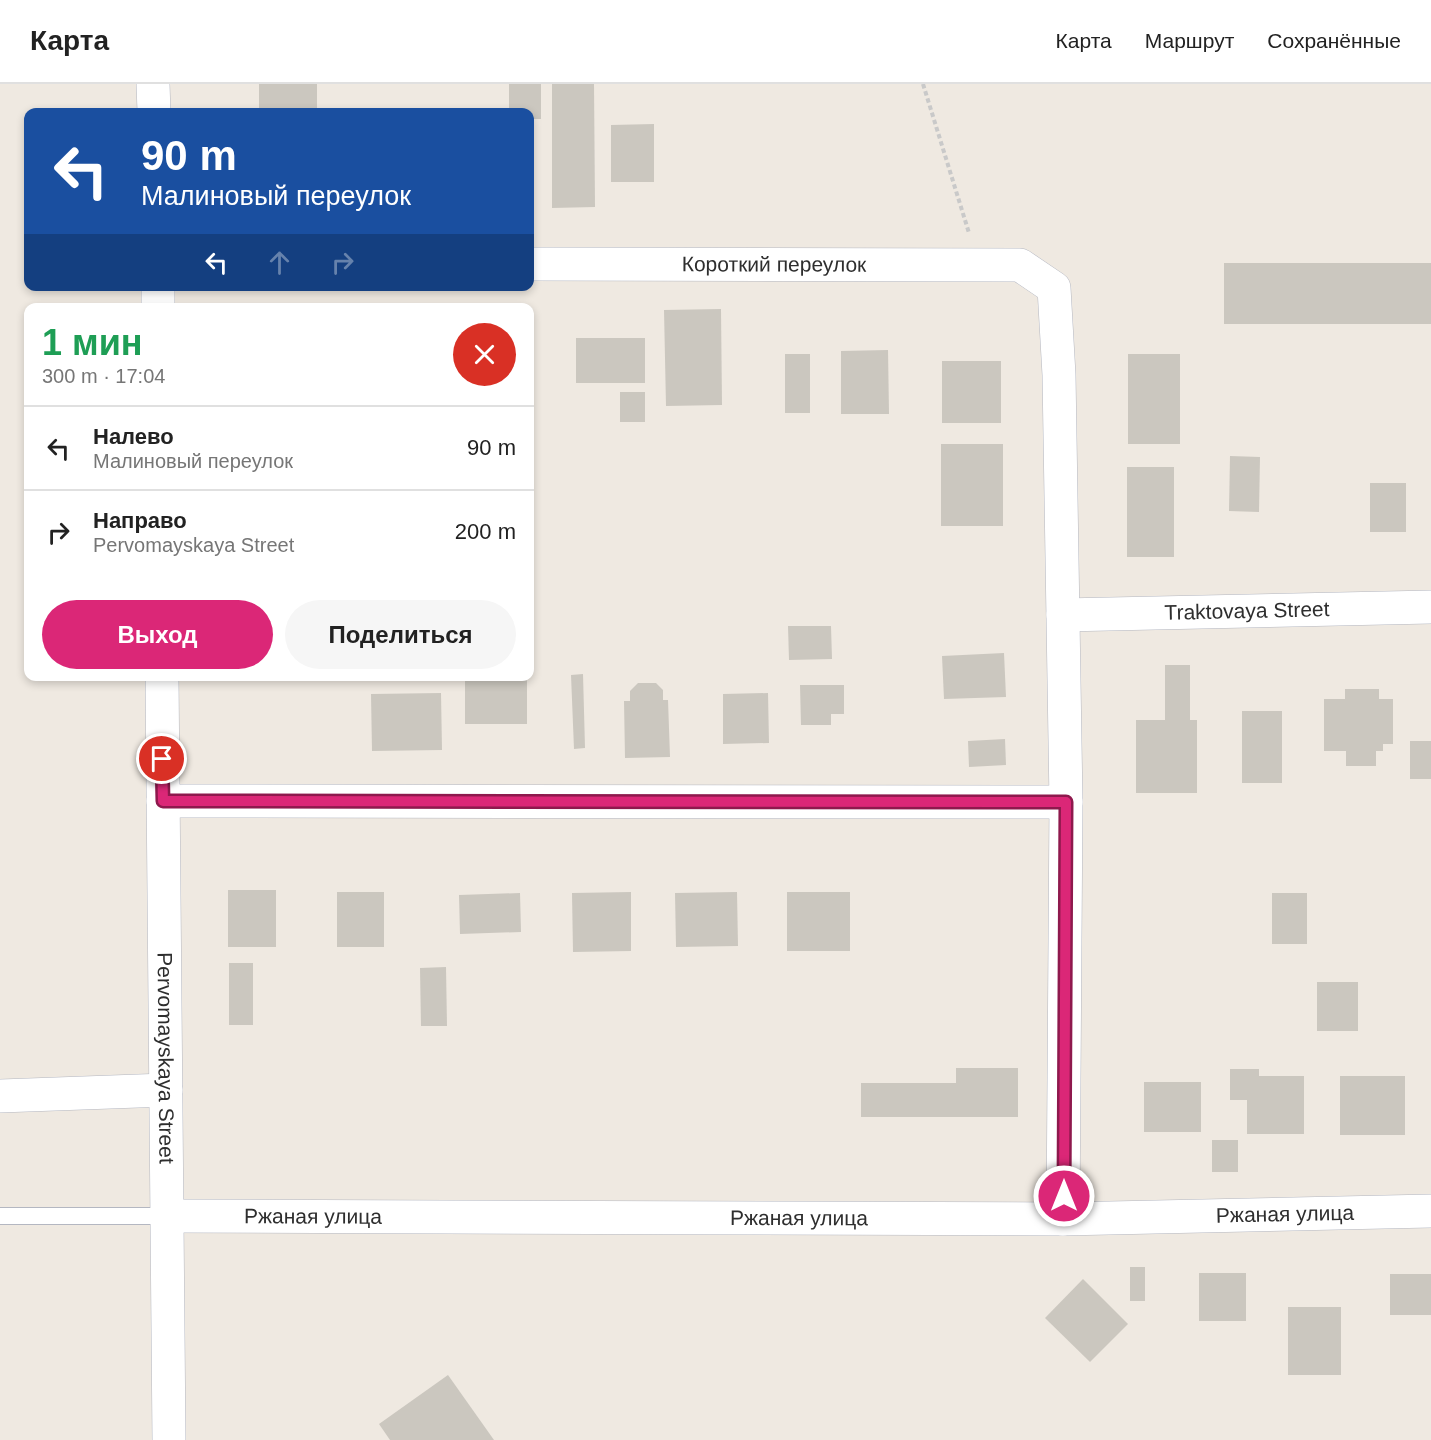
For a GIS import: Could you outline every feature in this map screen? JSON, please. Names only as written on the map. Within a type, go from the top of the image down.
[{"type":"street","points":[[153,84],[153,108]]},
{"type":"street","name":"Короткий переулок","points":[[534,264],[1020,265],[1054,288],[1059,375],[1063,615]]},
{"type":"street","name":"Traktovaya Street","points":[[1063,615],[1431,607]]},
{"type":"street","points":[[1063,615],[1066,802],[1063,1219]]},
{"type":"street","name":"Pervomayskaya Street","points":[[162,681],[169,1440]]},
{"type":"street","points":[[163,801],[1066,802]]},
{"type":"street","points":[[0,1096],[166,1090]]},
{"type":"street","name":"Ржаная улица","points":[[167,1216],[1063,1219],[1431,1211]]},
{"type":"lane","points":[[0,1216],[167,1216]]},
{"type":"path","points":[[923,84],[979,265]]},
{"type":"building","points":[[259,84],[317,84],[317,108],[259,108]]},
{"type":"building","points":[[509,84],[541,84],[541,119],[534,119],[534,108],[509,108]]},
{"type":"building","points":[[552,84],[594,84],[595,207],[552,208]]},
{"type":"building","points":[[654,124],[654,182],[611,182],[611,125]]},
{"type":"building","points":[[1224,263],[1431,263],[1431,324],[1224,324]]},
{"type":"building","points":[[721,309],[722,405],[666,406],[664,310]]},
{"type":"building","points":[[576,338],[645,338],[645,383],[576,383]]},
{"type":"building","points":[[888,350],[889,414],[841,414],[841,351]]},
{"type":"building","points":[[785,354],[810,354],[810,413],[785,413]]},
{"type":"building","points":[[1128,354],[1180,354],[1180,444],[1128,444]]},
{"type":"building","points":[[942,361],[1001,361],[1001,423],[942,423]]},
{"type":"building","points":[[620,392],[645,392],[645,422],[620,422]]},
{"type":"building","points":[[941,444],[1003,444],[1003,526],[941,526]]},
{"type":"building","points":[[1230,456],[1260,457],[1259,512],[1229,511]]},
{"type":"building","points":[[1127,467],[1174,467],[1174,557],[1127,557]]},
{"type":"building","points":[[1370,483],[1406,483],[1406,532],[1370,532]]},
{"type":"building","points":[[788,626],[831,626],[832,659],[789,660]]},
{"type":"building","points":[[1004,653],[1006,697],[944,699],[942,656]]},
{"type":"building","points":[[1165,665],[1190,665],[1190,720],[1197,720],[1197,793],[1136,793],[1136,720],[1165,720]]},
{"type":"building","points":[[583,674],[585,748],[574,749],[571,675]]},
{"type":"building","points":[[465,681],[527,681],[527,724],[465,724]]},
{"type":"building","points":[[638,683],[656,683],[663,690],[663,700],[668,700],[670,757],[625,758],[624,701],[630,701],[630,691]]},
{"type":"building","points":[[800,685],[844,685],[844,714],[831,714],[831,725],[801,725]]},
{"type":"building","points":[[1345,689],[1379,689],[1379,699],[1393,699],[1393,744],[1383,744],[1383,751],[1376,751],[1376,766],[1346,766],[1346,751],[1324,751],[1324,699],[1345,699]]},
{"type":"building","points":[[441,693],[442,750],[372,751],[371,694]]},
{"type":"building","points":[[768,693],[769,743],[723,744],[723,694]]},
{"type":"building","points":[[1242,711],[1282,711],[1282,783],[1242,783]]},
{"type":"building","points":[[1005,739],[1006,765],[969,767],[968,741]]},
{"type":"building","points":[[1410,741],[1431,741],[1431,779],[1410,779]]},
{"type":"building","points":[[228,890],[276,890],[276,947],[228,947]]},
{"type":"building","points":[[337,892],[384,892],[384,947],[337,947]]},
{"type":"building","points":[[631,892],[631,951],[573,952],[572,893]]},
{"type":"building","points":[[737,892],[738,946],[676,947],[675,893]]},
{"type":"building","points":[[787,892],[850,892],[850,951],[787,951]]},
{"type":"building","points":[[520,893],[521,932],[460,934],[459,895]]},
{"type":"building","points":[[1272,893],[1307,893],[1307,944],[1272,944]]},
{"type":"building","points":[[229,963],[253,963],[253,1025],[229,1025]]},
{"type":"building","points":[[446,967],[447,1026],[421,1026],[420,968]]},
{"type":"building","points":[[1317,982],[1358,982],[1358,1031],[1317,1031]]},
{"type":"building","points":[[956,1068],[1018,1068],[1018,1117],[861,1117],[861,1083],[956,1083]]},
{"type":"building","points":[[1230,1069],[1259,1069],[1259,1076],[1304,1076],[1304,1134],[1247,1134],[1247,1100],[1230,1100]]},
{"type":"building","points":[[1340,1076],[1405,1076],[1405,1135],[1340,1135]]},
{"type":"building","points":[[1144,1082],[1201,1082],[1201,1132],[1144,1132]]},
{"type":"building","points":[[1212,1140],[1238,1140],[1238,1172],[1212,1172]]},
{"type":"building","points":[[1130,1267],[1145,1267],[1145,1301],[1130,1301]]},
{"type":"building","points":[[1199,1273],[1246,1273],[1246,1321],[1199,1321]]},
{"type":"building","points":[[1390,1274],[1431,1274],[1431,1315],[1390,1315]]},
{"type":"building","points":[[1083,1279],[1128,1324],[1090,1362],[1045,1318]]},
{"type":"building","points":[[1288,1307],[1341,1307],[1341,1375],[1288,1375]]},
{"type":"building","points":[[448,1375],[494,1440],[390,1440],[379,1424]]},
{"type":"route","points":[[162,759],[163,801],[1066,802],[1064,1196]]}]
